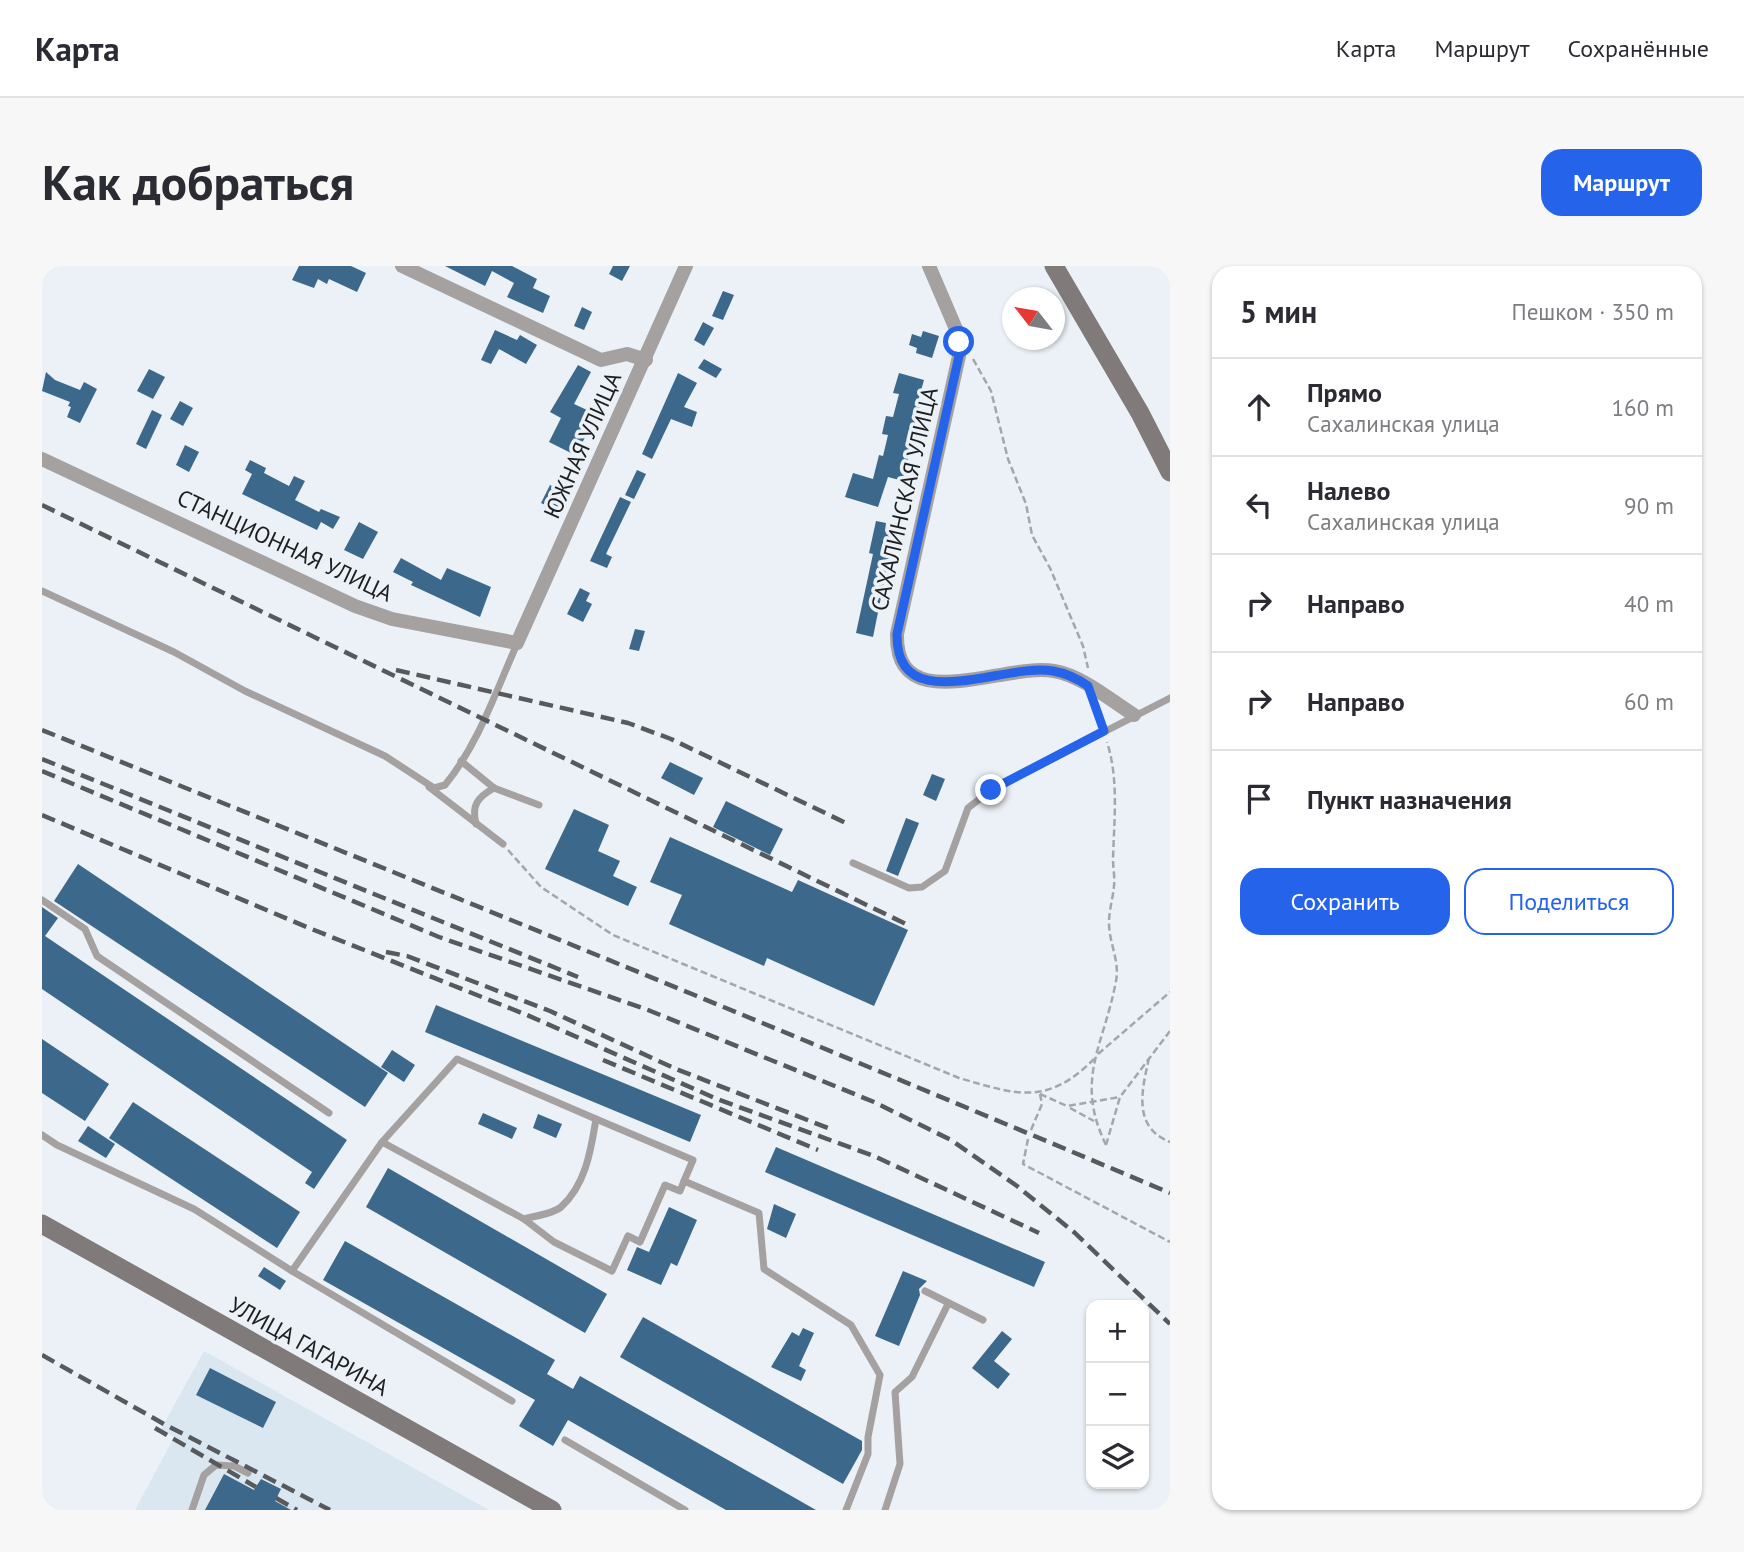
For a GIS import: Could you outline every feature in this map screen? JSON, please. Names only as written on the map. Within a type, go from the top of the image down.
[{"type":"street","points":[[402,266],[601,360],[628,354],[646,360]]},
{"type":"street","name":"ЮЖНАЯ УЛИЦА","points":[[517,643],[686,266]]},
{"type":"street","name":"САХАЛИНСКАЯ УЛИЦА","points":[[929,266],[956,329],[959,356],[897,634],[900,664],[908,673],[932,682],[1040,670],[1054,671],[1088,686],[1134,715]]},
{"type":"street","points":[[1054,266],[1140,413],[1170,472]]},
{"type":"street","name":"СТАНЦИОННАЯ УЛИЦА","points":[[42,460],[355,606],[392,619],[517,643]]},
{"type":"street","name":"УЛИЦА ГАГАРИНА","points":[[42,1224],[552,1510]]},
{"type":"lane","points":[[42,592],[174,652],[245,691],[385,756],[503,844]]},
{"type":"lane","points":[[423,783],[434,788],[445,785],[483,721],[517,643]]},
{"type":"lane","points":[[853,863],[909,888],[922,887],[945,871],[968,808],[991,790],[1170,698]]},
{"type":"lane","points":[[461,761],[494,788],[538,805]]},
{"type":"lane","points":[[476,825],[473,813],[475,802],[494,788]]},
{"type":"lane","points":[[42,900],[85,929],[97,956],[329,1113]]},
{"type":"lane","points":[[292,1271],[382,1142],[457,1059],[693,1160],[680,1191],[665,1185],[640,1242],[628,1236],[612,1271],[554,1242],[524,1219],[491,1204],[382,1142]]},
{"type":"lane","points":[[524,1219],[560,1208],[582,1177],[590,1156],[596,1119]]},
{"type":"lane","points":[[42,1135],[57,1145],[194,1209],[292,1271],[512,1401]]},
{"type":"lane","points":[[684,1181],[759,1213],[764,1269],[851,1325],[880,1375],[868,1437],[868,1454],[846,1510]]},
{"type":"lane","points":[[925,1292],[983,1320]]},
{"type":"lane","points":[[885,1510],[900,1464],[895,1392],[912,1377],[948,1304]]},
{"type":"lane","points":[[565,1440],[685,1510]]},
{"type":"lane","points":[[192,1510],[204,1475],[216,1465],[234,1466],[248,1473]]},
{"type":"path","points":[[970,351],[991,391],[1008,459],[1026,505],[1032,535],[1041,547],[1083,646],[1088,686],[1104,731],[1112,766],[1117,821],[1114,886],[1109,921],[1117,962],[1116,982],[1112,992],[1112,1010],[1096,1056],[1090,1093],[1094,1121],[1105,1146],[1120,1097],[1170,1031]]},
{"type":"path","points":[[503,844],[541,887],[613,935],[959,1078],[993,1088],[1040,1094],[1094,1121]]},
{"type":"path","points":[[1040,1094],[1069,1081],[1170,992]]},
{"type":"path","points":[[1150,1055],[1143,1086],[1142,1114],[1147,1126],[1170,1142]]},
{"type":"path","points":[[1031,1130],[1042,1104],[1040,1094]]},
{"type":"path","points":[[1067,1106],[1120,1097]]},
{"type":"path","points":[[1028,1139],[1023,1164],[1170,1242]]},
{"type":"shaded area","points":[[204,1351],[489,1510],[135,1510],[174,1437],[161,1429]]},
{"type":"building","points":[[299,266],[351,266],[366,273],[357,292],[329,279],[327,284],[318,279],[314,288],[292,280]]},
{"type":"building","points":[[445,266],[512,266],[537,279],[533,288],[550,296],[543,313],[507,297],[514,283],[492,271],[485,286]]},
{"type":"building","points":[[613,266],[630,266],[622,281],[609,274]]},
{"type":"building","points":[[723,291],[734,295],[723,320],[712,316]]},
{"type":"building","points":[[582,307],[592,312],[584,330],[574,326]]},
{"type":"building","points":[[703,322],[714,328],[704,346],[694,340]]},
{"type":"building","points":[[495,330],[517,340],[520,335],[537,345],[526,364],[499,349],[491,364],[481,360]]},
{"type":"building","points":[[923,331],[939,336],[932,358],[916,353],[917,348],[909,345],[912,334],[921,337]]},
{"type":"building","points":[[704,359],[722,369],[716,378],[698,368]]},
{"type":"building","points":[[578,365],[591,372],[574,404],[598,415],[575,455],[549,442],[561,418],[550,412]]},
{"type":"building","points":[[149,369],[165,377],[153,399],[137,391]]},
{"type":"building","points":[[46,372],[55,380],[80,390],[84,382],[97,389],[80,423],[67,417],[70,402],[42,391]]},
{"type":"building","points":[[678,373],[697,383],[684,407],[697,412],[692,427],[671,419],[652,459],[642,454]]},
{"type":"building","points":[[899,373],[924,380],[917,405],[920,406],[903,481],[888,477],[878,507],[845,497],[853,473],[873,479],[888,435],[882,434],[886,416],[893,417],[899,394],[893,393]]},
{"type":"building","points":[[180,401],[193,408],[183,426],[170,419]]},
{"type":"building","points":[[152,410],[162,415],[146,449],[136,444]]},
{"type":"building","points":[[185,445],[199,452],[189,472],[176,465]]},
{"type":"building","points":[[250,460],[266,468],[264,473],[289,486],[294,476],[305,481],[295,500],[319,512],[321,509],[340,517],[333,529],[321,522],[317,530],[242,494],[252,474],[245,470]]},
{"type":"building","points":[[637,470],[646,474],[634,499],[625,495]]},
{"type":"building","points":[[550,485],[565,492],[556,510],[541,503]]},
{"type":"building","points":[[620,497],[631,502],[606,554],[612,557],[607,568],[590,561]]},
{"type":"building","points":[[876,521],[886,523],[885,531],[894,533],[873,637],[856,633],[873,554],[869,553]]},
{"type":"building","points":[[359,522],[378,532],[363,559],[344,550]]},
{"type":"building","points":[[401,558],[441,580],[447,568],[491,587],[480,617],[411,585],[413,582],[393,572]]},
{"type":"building","points":[[580,588],[590,593],[586,601],[592,604],[583,622],[567,614]]},
{"type":"building","points":[[635,629],[645,631],[639,651],[629,649]]},
{"type":"building","points":[[670,762],[703,778],[694,795],[661,778]]},
{"type":"building","points":[[932,774],[945,779],[936,801],[923,795]]},
{"type":"building","points":[[726,801],[783,829],[770,855],[713,827]]},
{"type":"building","points":[[574,809],[609,825],[598,851],[620,861],[613,876],[637,887],[628,906],[545,869]]},
{"type":"building","points":[[906,818],[919,823],[898,876],[886,871]]},
{"type":"building","points":[[670,837],[792,892],[798,880],[908,930],[874,1006],[767,958],[764,966],[669,924],[682,895],[650,882]]},
{"type":"building","points":[[78,864],[388,1073],[365,1107],[54,901]]},
{"type":"building","points":[[42,907],[58,918],[45,936],[347,1140],[314,1189],[305,1183],[312,1172],[42,989]]},
{"type":"building","points":[[436,1005],[701,1115],[690,1142],[425,1032]]},
{"type":"building","points":[[42,1039],[109,1084],[85,1121],[42,1093]]},
{"type":"building","points":[[392,1050],[415,1065],[404,1082],[381,1067]]},
{"type":"building","points":[[133,1102],[300,1212],[277,1248],[109,1138]]},
{"type":"building","points":[[483,1113],[517,1128],[512,1139],[478,1124]]},
{"type":"building","points":[[538,1114],[562,1124],[556,1138],[533,1128]]},
{"type":"building","points":[[88,1126],[115,1144],[106,1158],[78,1141]]},
{"type":"building","points":[[776,1147],[1045,1262],[1034,1287],[765,1172]]},
{"type":"building","points":[[388,1168],[607,1294],[585,1333],[366,1207]]},
{"type":"building","points":[[774,1204],[796,1214],[786,1238],[767,1229]]},
{"type":"building","points":[[669,1207],[697,1220],[677,1266],[671,1263],[661,1285],[627,1270],[637,1247],[649,1252]]},
{"type":"building","points":[[345,1241],[555,1360],[547,1374],[573,1389],[580,1376],[816,1510],[726,1510],[568,1420],[553,1446],[519,1426],[535,1400],[323,1280]]},
{"type":"building","points":[[264,1267],[286,1281],[280,1290],[258,1276]]},
{"type":"building","points":[[903,1271],[927,1281],[919,1289],[920,1295],[899,1346],[875,1336]]},
{"type":"building","points":[[643,1317],[862,1441],[862,1450],[843,1484],[620,1357]]},
{"type":"building","points":[[803,1328],[814,1333],[799,1366],[806,1370],[801,1381],[771,1367],[792,1332],[799,1336]]},
{"type":"building","points":[[1002,1331],[1012,1339],[994,1361],[1010,1374],[998,1389],[972,1368]]},
{"type":"building","points":[[210,1368],[276,1402],[263,1428],[196,1395]]},
{"type":"building","points":[[224,1474],[254,1490],[261,1479],[281,1489],[275,1501],[291,1510],[205,1510]]},
{"type":"railway","points":[[42,505],[908,925]]},
{"type":"railway","points":[[396,670],[628,723],[671,739],[848,824]]},
{"type":"railway","points":[[42,730],[607,959],[1170,1193]]},
{"type":"railway","points":[[42,759],[578,977]]},
{"type":"railway","points":[[42,771],[439,937],[648,1010],[874,1102],[951,1140],[1017,1186],[1075,1233],[1170,1324]]},
{"type":"railway","points":[[42,815],[309,928],[527,1015],[717,1099],[874,1156],[1039,1233]]},
{"type":"railway","points":[[386,952],[407,956],[550,1011],[676,1069],[828,1128]]},
{"type":"railway","points":[[603,1060],[818,1150]]},
{"type":"railway","points":[[42,1355],[164,1424],[330,1510]]},
{"type":"railway","points":[[155,1428],[256,1487]]},
{"type":"railway","points":[[276,1498],[297,1510]]},
{"type":"route","points":[[959,342],[959,356],[897,634],[900,664],[908,673],[932,682],[1040,670],[1068,675],[1088,686],[1104,731],[991,790]]}]
